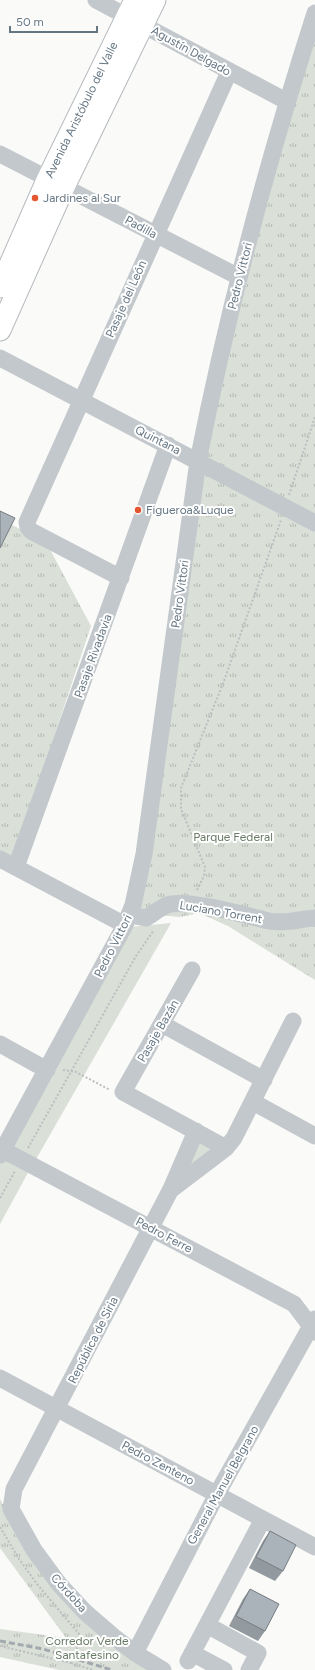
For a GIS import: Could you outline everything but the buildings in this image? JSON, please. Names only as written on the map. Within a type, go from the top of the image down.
[{"type":"main road","name":"Avenida Aristóbulo del Valle","points":[[0,286],[56,183],[135,13],[155,0]]},
{"type":"main road","name":"Avenida Aristóbulo del Valle","points":[[0,330],[56,183]]},
{"type":"street","name":"Agustín Delgado","points":[[96,0],[135,13],[229,72],[286,101]]},
{"type":"street","name":"Pedro Vittori","points":[[1,1152],[49,1067],[128,920],[144,854],[198,461],[209,404],[239,277],[286,101],[315,13]]},
{"type":"street","name":"Pasaje del León","points":[[121,578],[31,531],[27,522],[229,72]]},
{"type":"street","name":"Padilla","points":[[0,154],[239,277]]},
{"type":"street","name":"Quintana","points":[[0,358],[315,523]]},
{"type":"street","name":"Pasaje Rivadavia","points":[[16,867],[168,445]]},
{"type":"street","name":"Luciano Torrent","points":[[0,859],[128,920],[146,918],[167,905],[182,903],[250,915],[270,921],[290,922],[315,918]]},
{"type":"street","name":"Pasaje Bazán","points":[[117,1091],[162,1024],[192,970]]},
{"type":"street","name":"República de Siria","points":[[171,1189],[226,1148],[234,1138],[293,1021]]},
{"type":"street","points":[[162,1024],[264,1080]]},
{"type":"street","points":[[0,1044],[49,1067]]},
{"type":"street","points":[[117,1091],[226,1148]]},
{"type":"street","points":[[253,1102],[315,1136]]},
{"type":"street","name":"República de Siria","points":[[14,1490],[171,1189],[196,1131]]},
{"type":"street","name":"Pedro Ferre","points":[[1,1152],[22,1160],[294,1304],[314,1326]]},
{"type":"street","name":"General Manuel Belgrano","points":[[135,1653],[217,1494],[314,1326]]},
{"type":"street","name":"Pedro Zenteno","points":[[0,1378],[315,1547]]},
{"type":"street","name":"Córdoba","points":[[14,1490],[11,1509],[34,1550],[72,1599],[135,1653],[163,1670]]},
{"type":"street","points":[[224,1670],[190,1657],[263,1518]]},
{"type":"street","points":[[207,1625],[258,1653],[249,1670]]},
{"type":"path","points":[[182,903],[201,885],[205,867],[181,809],[181,788],[224,681],[315,417]]},
{"type":"path","points":[[0,1198],[136,956],[155,928]]},
{"type":"path","points":[[49,1067],[76,1072],[117,1091]]},
{"type":"path","points":[[0,1527],[19,1559],[37,1584],[79,1634],[80,1644],[71,1663]]},
{"type":"path","points":[[0,1646],[71,1663],[93,1670]]},
{"type":"green space","name":"Parque Federal","points":[[315,27],[315,980],[228,926],[199,913],[180,917],[135,913],[206,445],[245,279]]},
{"type":"green space","points":[[10,524],[46,542],[91,626],[13,859],[0,852],[0,546]]},
{"type":"green space","points":[[171,923],[35,1161],[8,1147],[129,927]]},
{"type":"green space","points":[[197,1132],[225,1148],[175,1182]]},
{"type":"green space","points":[[3,1155],[30,1169],[0,1224],[0,1161]]},
{"type":"green space","name":"Corredor Verde Santafesino","points":[[0,1499],[26,1546],[153,1670],[59,1670],[0,1657],[0,1629],[66,1638],[0,1548]]},
{"type":"railway","points":[[0,1641],[43,1649],[112,1670]]},
{"type":"place","name":"Jardines al Sur","points":[[35,198]]},
{"type":"place","name":"Figueroa&Luque","points":[[138,510]]}]
